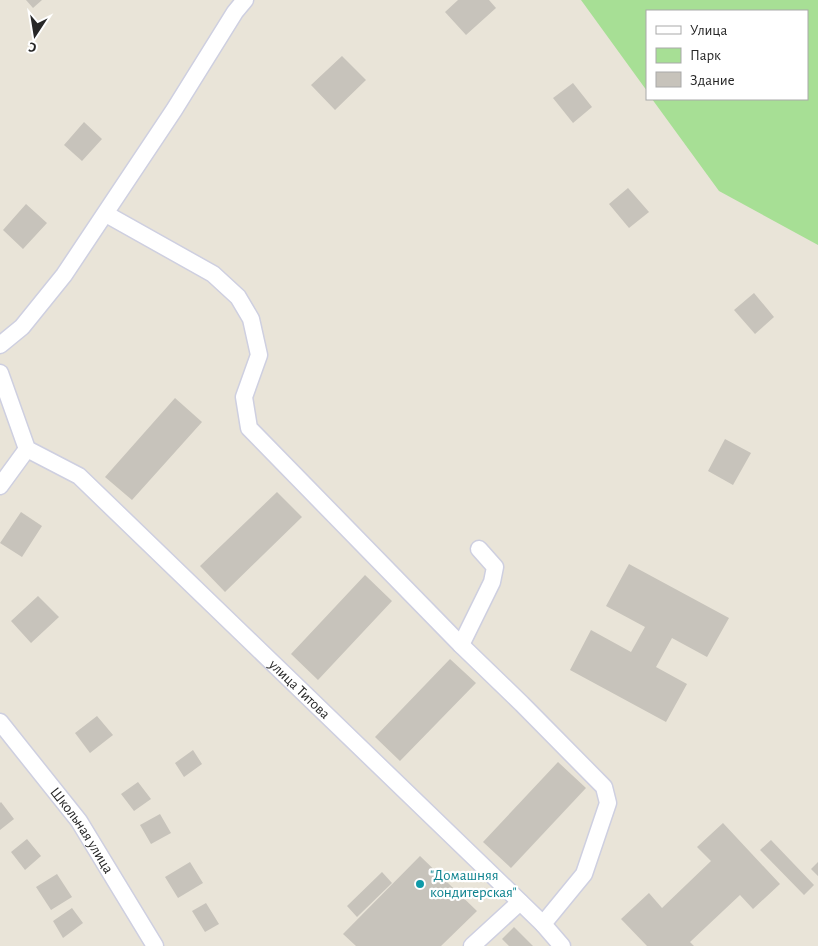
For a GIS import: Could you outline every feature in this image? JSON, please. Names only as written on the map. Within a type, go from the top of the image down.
[{"type":"street","points":[[0,345],[22,327],[64,275],[174,110],[235,12],[245,0]]},
{"type":"street","points":[[106,214],[213,274],[238,297],[251,319],[258,354],[244,398],[249,428],[461,645],[604,787],[608,803],[584,874],[543,924]]},
{"type":"street","points":[[0,373],[27,449],[0,486]]},
{"type":"street","name":"улица Титова","points":[[27,449],[80,476],[543,924],[562,946]]},
{"type":"street","points":[[461,645],[492,582],[495,567],[479,549]]},
{"type":"street","name":"Школьная улица","points":[[0,722],[79,821],[155,946]]},
{"type":"street","points":[[472,946],[520,902]]},
{"type":"green space","points":[[581,0],[818,0],[818,245],[719,191],[653,100],[808,100],[808,10],[646,10],[646,90]]},
{"type":"building","points":[[26,0],[42,0],[33,8]]},
{"type":"building","points":[[458,0],[489,0],[496,8],[466,35],[445,12]]},
{"type":"building","points":[[342,56],[366,80],[335,110],[311,85]]},
{"type":"building","points":[[573,83],[592,107],[573,123],[553,98]]},
{"type":"building","points":[[84,122],[102,139],[82,161],[64,145]]},
{"type":"building","points":[[628,188],[649,212],[629,228],[609,204]]},
{"type":"building","points":[[26,204],[47,223],[23,249],[3,230]]},
{"type":"building","points":[[754,293],[774,317],[755,334],[734,310]]},
{"type":"building","points":[[175,398],[202,422],[132,500],[105,477]]},
{"type":"building","points":[[725,439],[751,453],[733,485],[708,471]]},
{"type":"building","points":[[277,492],[302,517],[225,592],[200,566]]},
{"type":"building","points":[[21,512],[42,526],[22,557],[0,543]]},
{"type":"building","points":[[629,564],[729,618],[707,657],[672,638],[656,667],[687,684],[666,722],[570,670],[591,630],[631,652],[645,627],[606,606]]},
{"type":"building","points":[[365,575],[392,601],[318,680],[291,654]]},
{"type":"building","points":[[38,596],[59,617],[31,643],[11,621]]},
{"type":"building","points":[[450,659],[476,683],[400,761],[375,737]]},
{"type":"building","points":[[97,716],[113,735],[90,753],[75,733]]},
{"type":"building","points":[[193,750],[202,764],[184,777],[175,763]]},
{"type":"building","points":[[558,762],[586,788],[511,868],[483,842]]},
{"type":"building","points":[[138,782],[151,799],[134,811],[121,794]]},
{"type":"building","points":[[0,803],[14,819],[0,830]]},
{"type":"building","points":[[160,814],[171,833],[151,844],[140,825]]},
{"type":"building","points":[[723,823],[780,884],[753,909],[740,895],[690,942],[694,946],[647,946],[621,919],[649,893],[662,908],[711,861],[697,847]]},
{"type":"building","points":[[27,839],[41,856],[25,870],[11,852]]},
{"type":"building","points":[[771,840],[814,885],[804,895],[760,850]]},
{"type":"building","name":"\"Домашняя кондитерская\"","points":[[420,856],[477,911],[441,946],[356,946],[343,934]]},
{"type":"building","points":[[190,862],[203,883],[178,898],[165,877]]},
{"type":"building","points":[[818,862],[818,876],[811,869]]},
{"type":"building","points":[[382,872],[392,883],[357,917],[347,906]]},
{"type":"building","points":[[57,874],[72,897],[51,910],[36,887]]},
{"type":"building","points":[[206,903],[219,924],[205,932],[192,911]]},
{"type":"building","points":[[72,908],[83,923],[63,938],[53,921]]},
{"type":"building","points":[[514,927],[533,946],[509,946],[502,939]]},
{"type":"place","name":"\"Домашняя кондитерская\"","points":[[420,884]]}]
